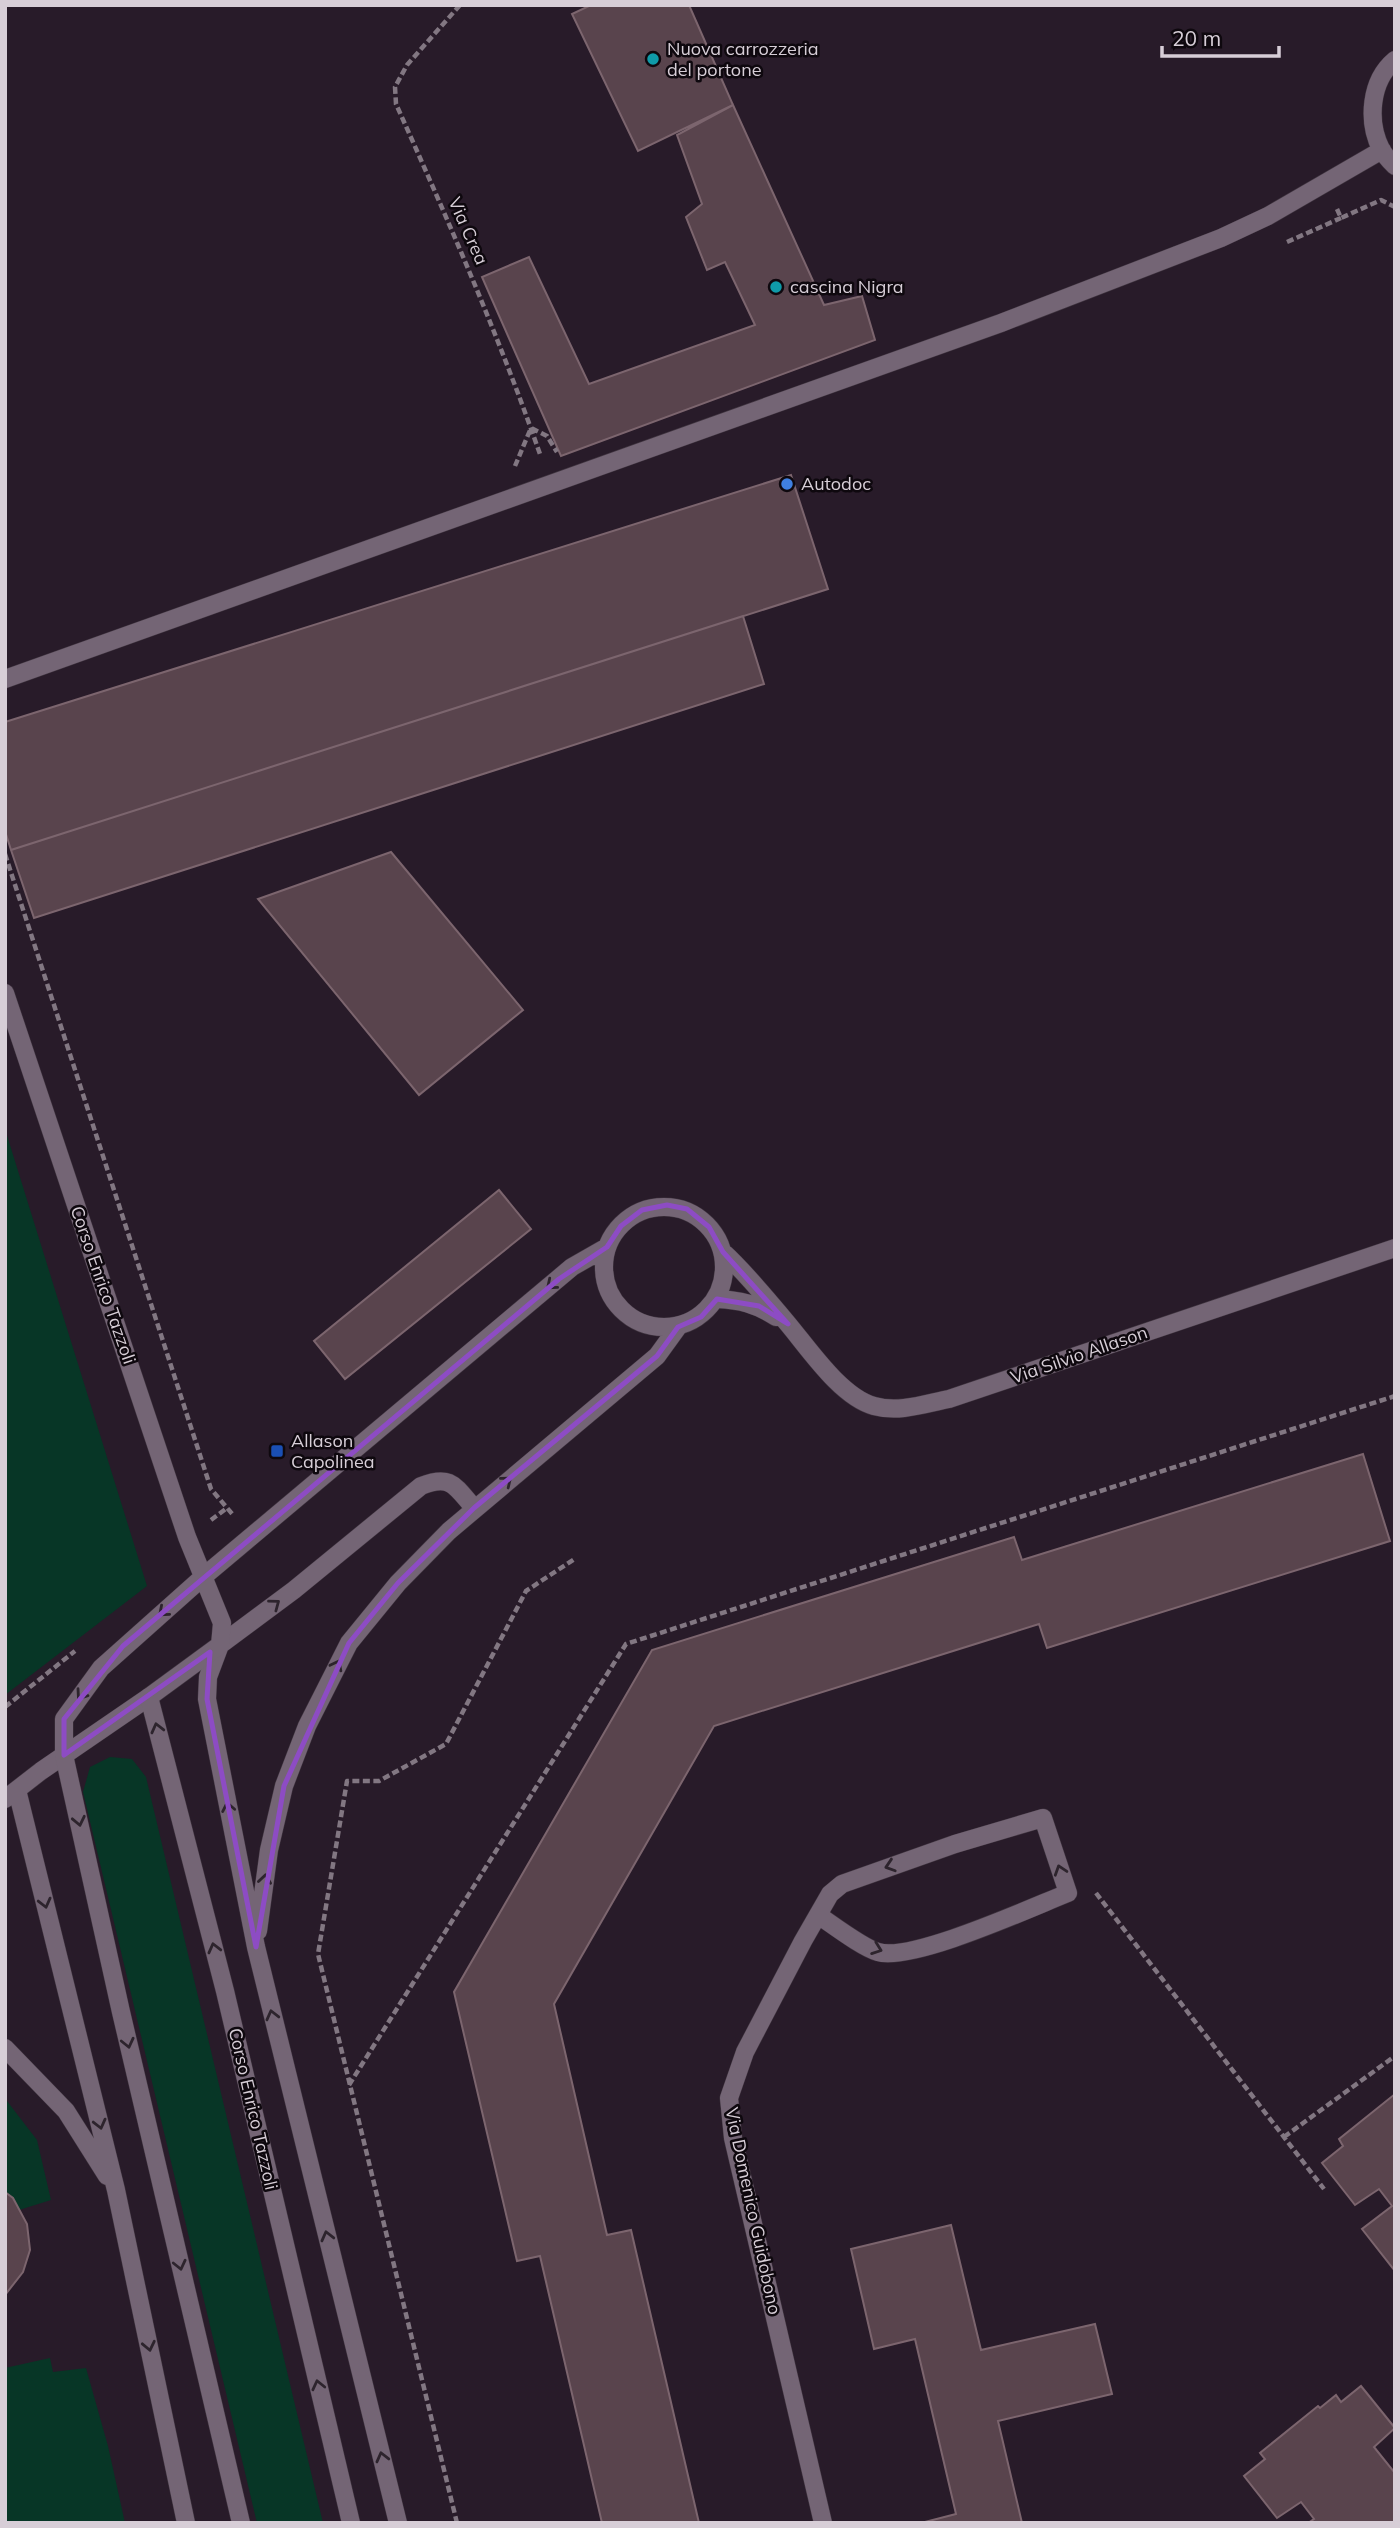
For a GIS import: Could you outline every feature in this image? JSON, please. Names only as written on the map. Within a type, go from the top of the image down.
[{"type":"street","points":[[1395,60],[1378,83],[1372,105],[1373,129],[1382,150],[1395,166]]},
{"type":"street","points":[[5,679],[1001,323],[1221,238],[1268,216],[1382,150]]},
{"type":"street","name":"Corso Enrico Tazzoli","points":[[5,993],[187,1537],[222,1623],[220,1645],[208,1677],[207,1699],[256,1947],[398,2523]]},
{"type":"street","points":[[667,1205],[687,1209],[709,1227],[723,1252],[724,1278],[717,1299],[701,1317],[678,1327],[648,1326],[622,1312],[608,1291],[603,1270],[607,1247],[621,1226],[642,1210],[667,1205]]},
{"type":"street","points":[[241,2523],[121,2012],[64,1755],[64,1720],[82,1692],[108,1661],[203,1577],[572,1267],[607,1247]]},
{"type":"street","name":"Via Silvio Allason","points":[[723,1252],[744,1272],[828,1372],[849,1391],[871,1405],[891,1409],[949,1399],[1395,1248]]},
{"type":"street","name":"Via Silvio Allason","points":[[717,1299],[741,1300],[788,1324]]},
{"type":"street","name":"Corso Enrico Tazzoli","points":[[256,1947],[269,1850],[284,1786],[307,1726],[349,1643],[398,1583],[474,1508],[657,1356],[678,1327]]},
{"type":"street","points":[[186,2523],[116,2190],[11,1794],[294,1590],[422,1486],[437,1480],[450,1483],[474,1508]]},
{"type":"street","name":"Corso Enrico Tazzoli","points":[[149,1697],[225,1990],[351,2523]]},
{"type":"street","name":"Via Domenico Guidobono","points":[[823,2523],[733,2138],[729,2098],[745,2052],[830,1894],[856,1877],[1044,1818],[1068,1893]]},
{"type":"street","points":[[818,1915],[876,1952],[905,1953],[935,1945],[1068,1893]]},
{"type":"street","points":[[5,2048],[66,2111],[116,2190]]},
{"type":"path","name":"Via Crea","points":[[460,5],[407,65],[395,88],[396,104],[463,252],[513,376],[551,485]]},
{"type":"path","points":[[531,428],[547,436],[562,460]]},
{"type":"path","points":[[5,855],[211,1489],[252,1536]]},
{"type":"path","points":[[349,2085],[626,1644],[1395,1396]]},
{"type":"path","points":[[457,2523],[318,1954],[347,1781],[379,1782],[446,1744],[526,1591],[576,1558]]},
{"type":"path","points":[[1068,1893],[1090,1886],[1324,2189]]},
{"type":"path","points":[[1284,2137],[1395,2056]]},
{"type":"highlighted area","points":[[667,1205],[687,1209],[709,1227],[723,1252],[788,1324],[759,1306],[717,1299],[701,1317],[678,1327],[657,1356],[474,1508],[398,1583],[349,1643],[284,1786],[256,1947],[207,1699],[210,1652],[64,1755],[64,1719],[123,1646],[559,1279],[607,1247],[621,1226],[642,1210]]},
{"type":"green space","points":[[5,1129],[147,1586],[5,1695]]},
{"type":"green space","points":[[110,1757],[132,1759],[146,1777],[323,2523],[257,2523],[83,1792],[90,1767]]},
{"type":"green space","points":[[7,2101],[37,2140],[51,2200],[19,2210],[13,2198],[5,2192]]},
{"type":"green space","points":[[50,2358],[53,2372],[86,2368],[108,2446],[125,2523],[5,2523],[5,2368]]},
{"type":"building","name":"Nuova carrozzeria del portone","points":[[591,5],[689,5],[733,105],[638,151],[572,14]]},
{"type":"building","name":"cascina Nigra","points":[[733,105],[824,305],[862,296],[875,340],[561,456],[482,277],[529,257],[589,384],[755,325],[725,262],[707,270],[686,217],[702,204],[677,135]]},
{"type":"building","points":[[791,475],[828,589],[11,850],[5,831],[5,722]]},
{"type":"building","points":[[743,616],[764,684],[34,918],[11,850]]},
{"type":"building","points":[[391,852],[523,1010],[419,1095],[258,899]]},
{"type":"building","points":[[499,1190],[531,1229],[345,1379],[314,1341]]},
{"type":"building","points":[[1363,1454],[1390,1541],[1047,1648],[1039,1624],[714,1726],[554,2004],[607,2235],[631,2230],[699,2523],[602,2523],[540,2256],[517,2261],[454,1992],[652,1650],[1014,1537],[1022,1560]]},
{"type":"building","points":[[1395,2094],[1395,2271],[1362,2229],[1392,2206],[1379,2189],[1355,2205],[1322,2163],[1343,2146],[1339,2139]]},
{"type":"building","points":[[5,2192],[13,2198],[27,2224],[30,2250],[23,2272],[5,2295]]},
{"type":"building","points":[[951,2225],[981,2350],[1095,2324],[1112,2394],[998,2421],[1022,2523],[921,2523],[956,2514],[915,2339],[874,2349],[851,2249]]},
{"type":"building","points":[[1361,2386],[1395,2428],[1374,2447],[1395,2473],[1395,2523],[1308,2523],[1314,2519],[1301,2502],[1277,2518],[1244,2476],[1265,2459],[1260,2453],[1318,2406],[1320,2408],[1336,2395],[1341,2402]]},
{"type":"place","name":"Nuova carrozzeria del portone","points":[[653,59]]},
{"type":"place","name":"cascina Nigra","points":[[776,287]]},
{"type":"place","name":"Autodoc","points":[[787,484]]},
{"type":"place","name":"Allason Capolinea","points":[[277,1451]]}]
